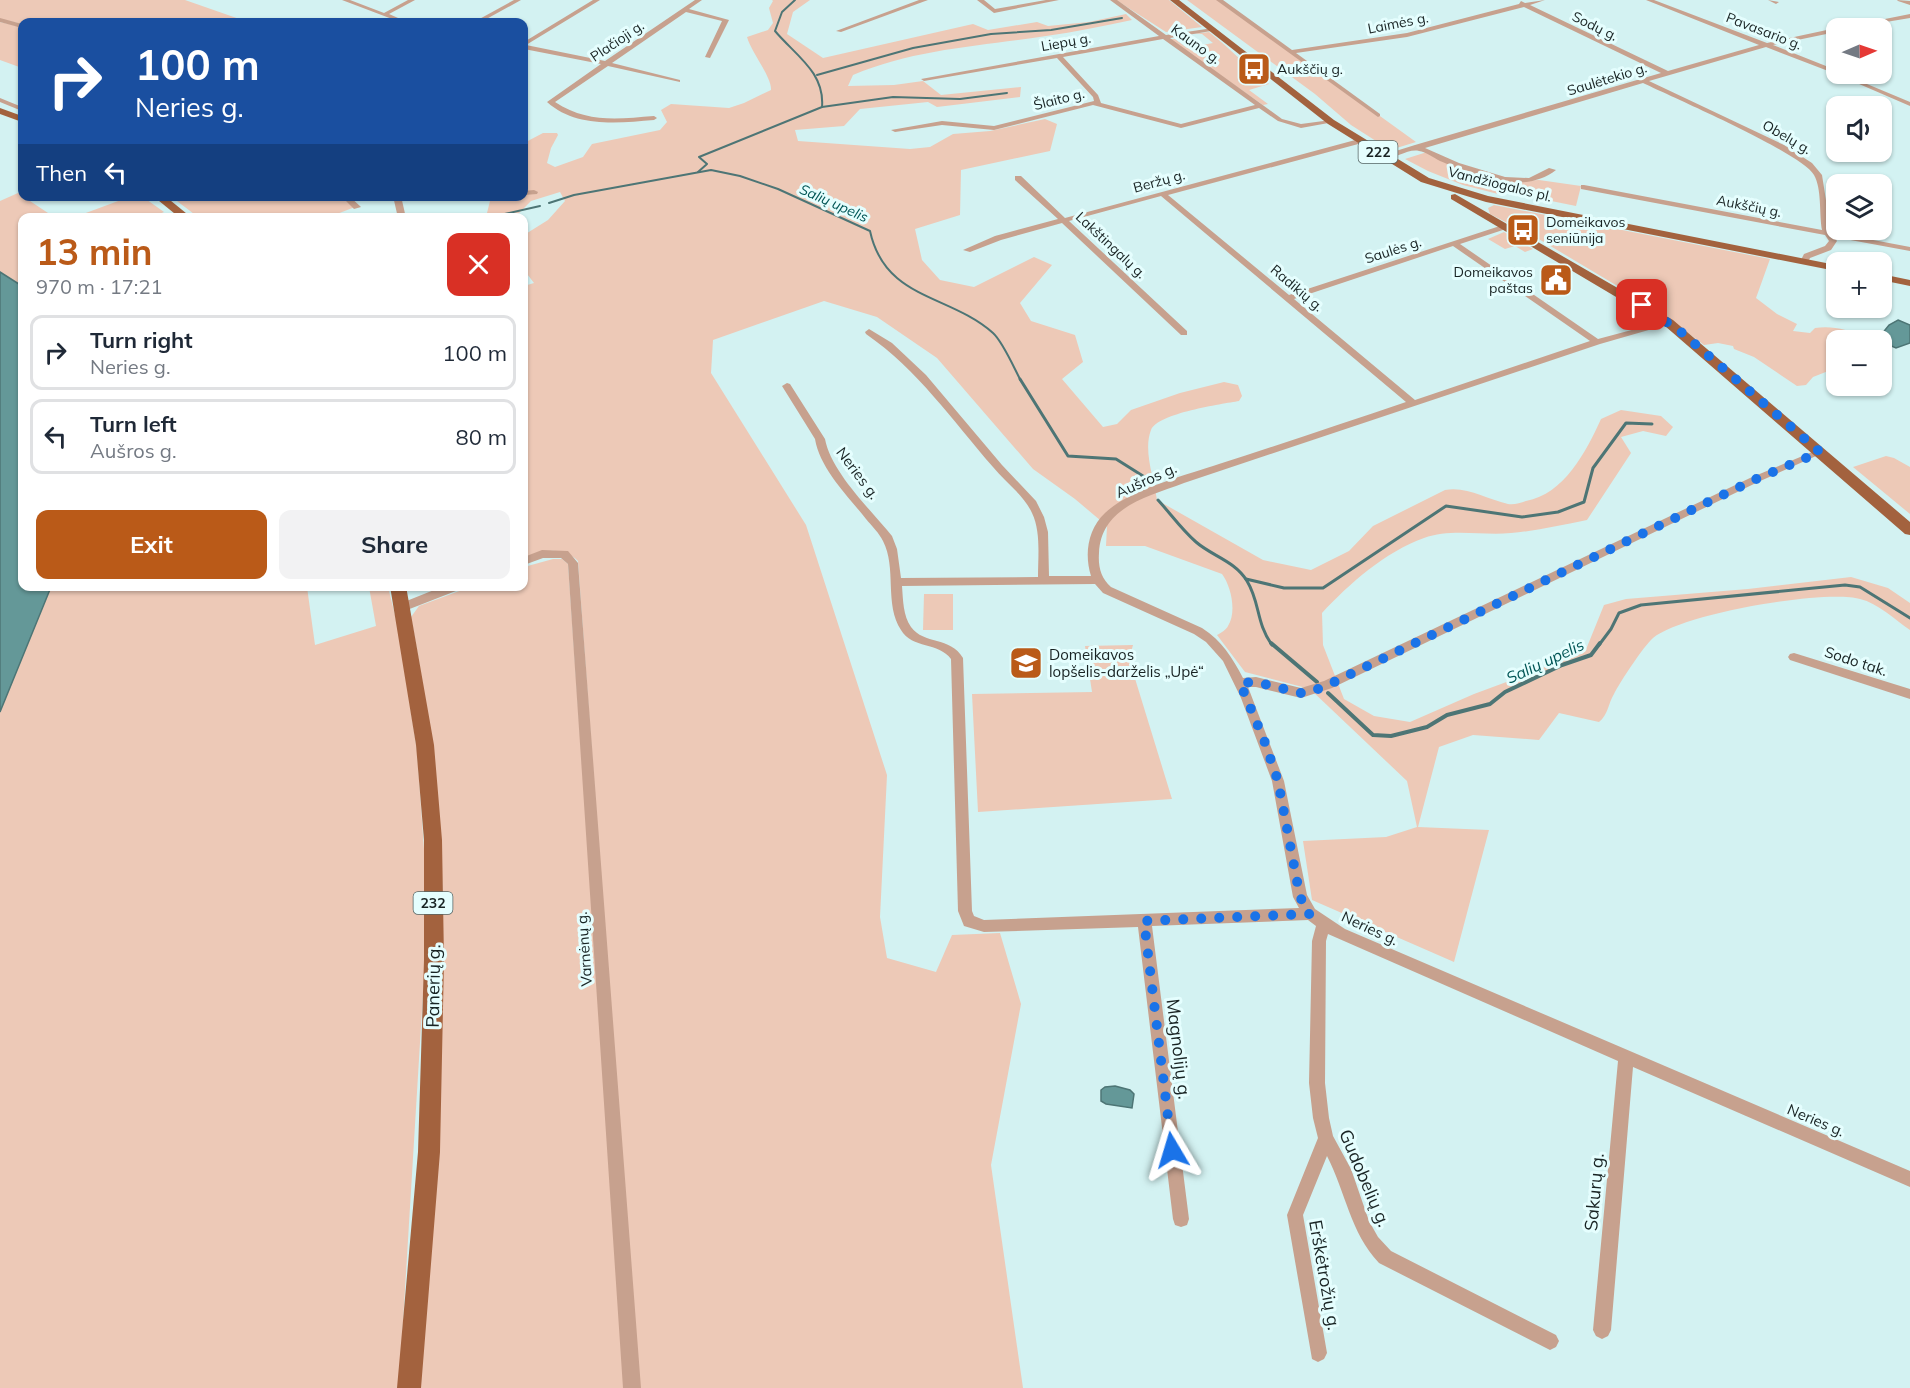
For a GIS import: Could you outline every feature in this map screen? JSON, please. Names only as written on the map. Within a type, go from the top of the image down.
[{"type":"main road","name":"Vandžiogalos pl.","points":[[1174,0],[1331,122],[1425,180],[1486,199],[1826,266]]},
{"type":"main road","points":[[0,111],[18,118]]},
{"type":"main road","points":[[1425,180],[1669,323],[1910,530]]},
{"type":"main road","points":[[1484,214],[1481,206],[1486,199]]},
{"type":"main road","points":[[165,201],[180,213]]},
{"type":"main road","points":[[1892,279],[1910,283]]},
{"type":"main road","name":"Panerių g.","points":[[400,597],[425,745],[433,862],[434,960],[429,1152],[409,1388]]},
{"type":"street","points":[[345,0],[393,18]]},
{"type":"street","points":[[384,15],[412,0]]},
{"type":"street","points":[[484,18],[518,0]]},
{"type":"street","points":[[528,43],[597,0]]},
{"type":"street","name":"Plačioji g.","points":[[654,118],[610,122],[567,113],[550,102],[699,0]]},
{"type":"street","points":[[838,31],[864,24],[925,0]]},
{"type":"street","points":[[980,0],[994,11],[1056,0]]},
{"type":"street","name":"Kauno g.","points":[[1113,0],[1280,120],[1292,126],[1331,122]]},
{"type":"street","points":[[1219,0],[1378,116]]},
{"type":"street","name":"Sodų g.","points":[[1514,0],[1666,74]]},
{"type":"street","name":"Laimės g.","points":[[1290,52],[1407,34],[1542,0]]},
{"type":"street","name":"Pavasario g.","points":[[1649,0],[1826,68]]},
{"type":"street","points":[[1900,0],[1910,3]]},
{"type":"street","points":[[685,10],[726,20],[708,57]]},
{"type":"street","points":[[1892,19],[1910,16]]},
{"type":"street","points":[[0,20],[18,25]]},
{"type":"street","name":"Liepų g.","points":[[924,79],[1211,29]]},
{"type":"street","name":"Saulėtekio g.","points":[[1386,157],[1767,44],[1826,32]]},
{"type":"street","points":[[528,47],[678,81]]},
{"type":"street","points":[[1059,56],[1096,96],[1098,103]]},
{"type":"street","name":"Obelų g.","points":[[1642,80],[1781,147],[1809,165],[1818,175],[1826,231]]},
{"type":"street","name":"Pavasario g.","points":[[1864,84],[1910,104]]},
{"type":"street","points":[[0,100],[18,107]]},
{"type":"street","name":"Šlaito g.","points":[[895,130],[942,123],[993,128],[1098,103],[1177,126],[1260,106]]},
{"type":"street","name":"Beržų g.","points":[[967,250],[998,238],[1359,141]]},
{"type":"street","points":[[1418,147],[1462,167],[1489,175],[1530,180],[1552,170]]},
{"type":"street","name":"Lakštingalų g.","points":[[1018,178],[1184,333]]},
{"type":"street","name":"Aukščių g.","points":[[1584,187],[1826,235]]},
{"type":"street","points":[[528,193],[534,192]]},
{"type":"street","name":"Radikių g.","points":[[1163,194],[1413,403]]},
{"type":"street","points":[[350,201],[357,207]]},
{"type":"street","name":"Saulės g.","points":[[1289,298],[1506,226]]},
{"type":"street","points":[[1804,262],[1807,255],[1831,246],[1833,240]]},
{"type":"street","name":"Aukščių g.","points":[[1857,240],[1910,249]]},
{"type":"street","points":[[1455,244],[1597,342]]},
{"type":"street","name":"Aušros g.","points":[[1097,580],[1094,572],[1093,538],[1100,523],[1120,507],[1141,496],[1597,342],[1669,323]]},
{"type":"street","points":[[869,332],[896,349],[923,375],[977,442],[1030,501],[1039,514],[1041,524],[1044,581]]},
{"type":"street","name":"Neries g.","points":[[787,386],[820,440],[819,445],[828,462],[888,540],[893,555],[896,582],[907,631],[951,650],[957,658],[965,911],[969,921],[984,926],[1310,914],[1340,934],[1910,1179]]},
{"type":"street","points":[[1240,683],[1256,682],[1308,693],[1754,480],[1820,452]]},
{"type":"street","name":"Varnėnų g.","points":[[528,559],[542,554],[564,554],[573,563],[632,1388]]},
{"type":"street","points":[[896,582],[1097,580],[1107,590],[1173,618],[1210,639],[1227,658],[1264,740],[1278,781],[1298,889],[1310,914]]},
{"type":"street","points":[[400,597],[431,591]]},
{"type":"street","name":"Sodo tak.","points":[[1794,657],[1910,694]]},
{"type":"street","name":"Magnolijų g.","points":[[1144,921],[1181,1219]]},
{"type":"street","name":"Gudobelių g.","points":[[1324,924],[1319,941],[1317,1083],[1321,1118],[1326,1138],[1345,1175],[1362,1225],[1372,1243],[1385,1257],[1550,1341]]},
{"type":"street","name":"Sakurų g.","points":[[1602,1330],[1626,1057]]},
{"type":"street","name":"Erškėtrožių g.","points":[[1318,1353],[1295,1215],[1326,1138]]},
{"type":"shaded area","points":[[0,0],[185,0],[237,18],[18,18],[18,23],[0,19]]},
{"type":"shaded area","points":[[810,0],[793,12],[787,34],[823,58],[973,24],[988,30],[1037,22],[1048,26],[1089,22],[1126,14],[1132,20],[1068,33],[900,59],[853,75],[848,86],[894,85],[923,81],[941,95],[1021,87],[1020,97],[937,107],[928,102],[860,109],[844,126],[795,130],[798,141],[910,149],[930,147],[953,134],[990,131],[1045,119],[1057,124],[1050,151],[961,170],[960,215],[915,229],[922,260],[940,280],[974,287],[1034,257],[1052,265],[1020,303],[1031,321],[1075,335],[1083,362],[1062,379],[1103,427],[1117,424],[1131,410],[1180,393],[1224,382],[1238,385],[1242,396],[1239,401],[1191,410],[1156,424],[1149,438],[1150,465],[1157,500],[1263,560],[1311,570],[1349,551],[1373,526],[1445,490],[1469,491],[1510,504],[1540,497],[1552,490],[1572,470],[1581,458],[1601,419],[1621,410],[1661,416],[1673,427],[1666,436],[1643,431],[1621,437],[1631,453],[1587,520],[1549,528],[1500,534],[1445,533],[1434,535],[1396,551],[1344,591],[1322,613],[1323,645],[1344,699],[1374,716],[1410,722],[1474,694],[1536,671],[1587,647],[1604,605],[1626,599],[1748,589],[1851,577],[1888,588],[1910,603],[1910,630],[1867,601],[1842,597],[1786,601],[1721,612],[1692,620],[1668,629],[1649,642],[1621,681],[1599,722],[1559,713],[1539,740],[1473,735],[1439,747],[1418,827],[1489,830],[1454,962],[1312,900],[1303,841],[1386,837],[1417,827],[1407,781],[1310,689],[1245,672],[1217,635],[1227,627],[1232,614],[1230,592],[1222,574],[1145,546],[1106,546],[1107,526],[1075,499],[1033,469],[937,358],[877,317],[824,301],[713,340],[711,373],[806,525],[887,775],[880,917],[887,958],[936,972],[952,935],[1000,933],[1021,1004],[991,1165],[1023,1388],[638,1388],[578,561],[559,551],[528,557],[528,285],[534,283],[528,275],[528,232],[548,220],[565,201],[560,192],[531,201],[519,213],[487,213],[490,201],[528,201],[528,141],[543,133],[557,133],[558,135],[547,163],[555,167],[583,157],[592,144],[660,130],[667,122],[661,110],[671,104],[729,108],[771,90],[768,78],[747,37],[768,30],[773,23],[769,8],[773,1]]},
{"type":"shaded area","points":[[1116,0],[1169,0],[1202,27],[1166,32]]},
{"type":"shaded area","points":[[1187,0],[1219,0],[1416,142],[1390,150],[1351,125],[1315,94]]},
{"type":"shaded area","points":[[0,22],[18,26],[18,67],[0,60]]},
{"type":"shaded area","points":[[1209,32],[1269,84],[1249,90],[1268,104],[1263,105],[1168,39],[1175,39],[1187,48],[1213,43],[1202,34],[1193,34]]},
{"type":"shaded area","points":[[1427,152],[1462,167],[1521,181],[1539,180],[1581,186],[1576,206],[1511,193],[1498,194],[1463,185],[1405,159]]},
{"type":"shaded area","points":[[18,193],[18,201],[30,201],[48,213],[18,213],[18,283],[0,272],[0,201]]},
{"type":"shaded area","points":[[118,201],[149,201],[164,212],[162,213],[86,213]]},
{"type":"shaded area","points":[[177,201],[347,201],[355,207],[339,213],[193,213]]},
{"type":"shaded area","points":[[1494,205],[1770,259],[1756,298],[1777,314],[1797,324],[1793,331],[1810,333],[1815,328],[1827,327],[1846,330],[1826,330],[1826,372],[1813,377],[1806,385],[1797,386],[1754,357],[1734,349],[1733,346],[1718,343],[1704,345],[1656,309],[1537,238],[1490,214],[1488,208]]},
{"type":"shaded area","points":[[1504,232],[1533,249],[1525,252],[1515,246],[1505,249],[1488,239]]},
{"type":"shaded area","points":[[1886,456],[1910,467],[1910,514],[1853,467]]},
{"type":"shaded area","points":[[553,559],[562,559],[568,564],[626,1388],[418,1388],[443,928],[438,810],[424,696],[411,617],[419,606],[459,591],[528,591],[528,566]]},
{"type":"shaded area","points":[[49,591],[308,591],[315,645],[376,626],[370,591],[389,591],[398,627],[417,751],[424,849],[424,977],[399,1388],[0,1388],[0,712]]},
{"type":"shaded area","points":[[924,594],[953,594],[953,630],[923,630]]},
{"type":"shaded area","points":[[1133,645],[1129,659],[1172,799],[978,812],[972,694],[1092,692],[1085,646]]},
{"type":"water","points":[[0,272],[18,283],[18,591],[49,591],[0,712]]},
{"type":"water","points":[[1898,320],[1910,325],[1910,343],[1896,348],[1892,346],[1892,330],[1885,330]]},
{"type":"water","points":[[1115,1086],[1130,1090],[1134,1094],[1132,1108],[1106,1104],[1101,1101],[1101,1090]]},
{"type":"waterway","points":[[795,0],[782,12],[775,31],[814,74],[822,95],[822,107]]},
{"type":"waterway","points":[[817,75],[913,48],[991,34],[1051,30],[1122,18]]},
{"type":"waterway","points":[[822,107],[893,97],[960,99],[1007,93]]},
{"type":"waterway","points":[[698,172],[707,164],[699,157],[822,107]]},
{"type":"waterway","name":"Salių upelis","points":[[549,203],[574,195],[711,170],[740,176],[778,189],[870,231],[878,254],[889,271],[904,283],[976,320],[993,333],[1021,381]]},
{"type":"waterway","name":"Salių upelis","points":[[509,213],[540,206]]},
{"type":"waterway","name":"Salių upelis","points":[[1020,379],[1068,456],[1116,459],[1143,476]]},
{"type":"waterway","points":[[1246,579],[1284,588],[1323,588],[1446,506],[1522,517],[1558,512],[1584,502],[1593,468],[1626,423],[1652,424]]},
{"type":"waterway","name":"Salių upelis","points":[[1158,500],[1196,542],[1242,574],[1251,589],[1263,629],[1272,645]]},
{"type":"waterway","name":"Salių upelis","points":[[1599,645],[1619,613],[1641,605],[1845,585],[1860,587],[1910,618]]},
{"type":"waterway","name":"Salių upelis","points":[[1271,643],[1317,682]]},
{"type":"waterway","name":"Salių upelis","points":[[1328,693],[1373,735],[1391,736],[1427,727],[1447,715],[1490,704],[1505,692],[1562,665],[1591,655],[1600,643]]},
{"type":"place","name":"Aukščių g.","points":[[1254,69]]},
{"type":"place","name":"Domeikavos seniūnija","points":[[1523,230]]},
{"type":"place","name":"Domeikavos paštas","points":[[1556,280]]},
{"type":"place","name":"Domeikavos lopšelis-darželis „Upė“","points":[[1026,663]]},
{"type":"route","points":[[1172,1150],[1144,921],[1310,914],[1300,897],[1294,873],[1278,781],[1240,683],[1256,682],[1308,693],[1354,674],[1754,480],[1820,452],[1681,332],[1642,305]]}]
